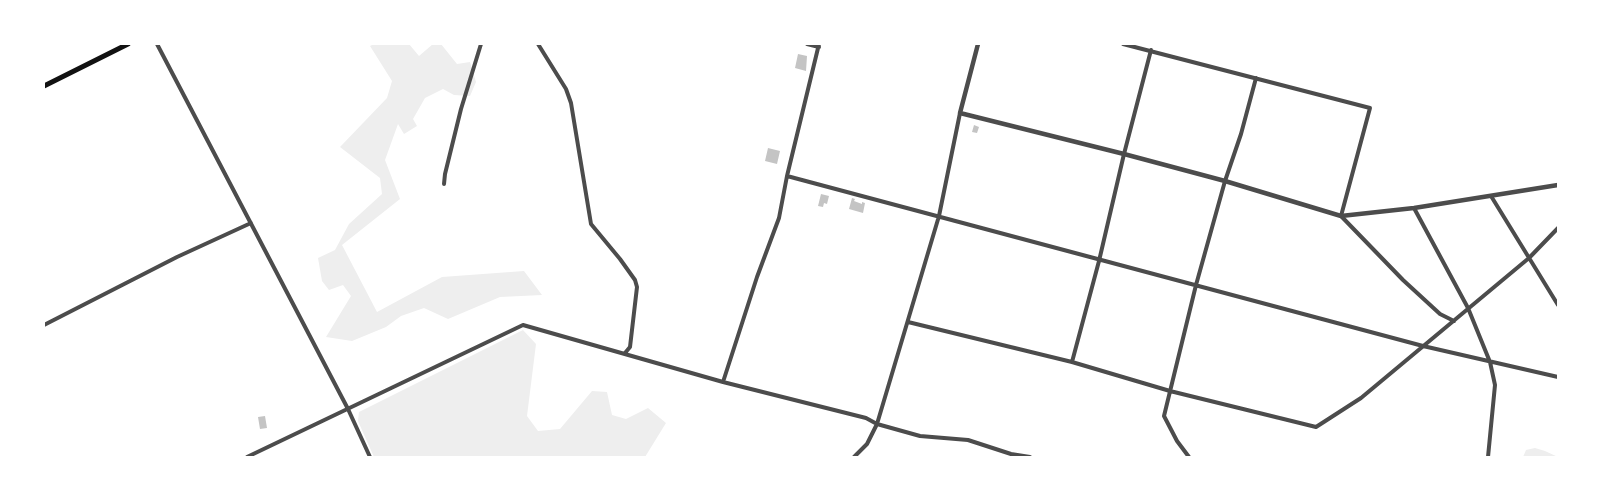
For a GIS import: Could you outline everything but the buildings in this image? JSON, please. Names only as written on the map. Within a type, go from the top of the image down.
[{"type":"main road","points":[[44,86],[127,44]]},
{"type":"street","points":[[157,44],[348,409],[370,457]]},
{"type":"street","points":[[444,184],[461,109],[481,44]]},
{"type":"street","points":[[538,44],[566,88],[571,103],[591,224],[620,259],[635,280],[637,287],[630,347],[625,354]]},
{"type":"street","points":[[723,382],[757,276],[779,218],[787,176],[819,45],[807,44]]},
{"type":"street","points":[[854,457],[866,444],[877,424],[908,322],[939,216],[960,113],[978,44]]},
{"type":"street","points":[[1123,44],[1370,108],[1341,216]]},
{"type":"street","points":[[1072,362],[1100,261],[1124,154],[1151,50]]},
{"type":"street","points":[[1189,457],[1177,441],[1164,416],[1196,285],[1256,78]]},
{"type":"street","points":[[960,113],[1225,181],[1341,216],[1414,208],[1558,184]]},
{"type":"street","points":[[787,176],[1423,346],[1558,377]]},
{"type":"street","points":[[1490,196],[1558,305]]},
{"type":"street","points":[[1414,208],[1468,308],[1490,362],[1495,384],[1488,457]]},
{"type":"street","points":[[1341,216],[1403,280],[1440,314],[1454,321]]},
{"type":"street","points":[[44,325],[177,257],[251,223]]},
{"type":"street","points":[[908,322],[1072,362],[1170,391],[1316,428],[1361,398],[1529,258],[1558,228]]},
{"type":"street","points":[[248,457],[523,325],[723,382],[866,418],[877,424],[920,436],[968,440],[1011,454],[1030,457]]},
{"type":"shaded area","points":[[374,44],[409,44],[419,56],[433,44],[441,44],[457,64],[470,62],[476,82],[470,96],[454,95],[443,89],[425,98],[413,119],[417,126],[404,134],[398,124],[385,160],[400,199],[342,245],[377,312],[442,277],[524,271],[542,295],[500,297],[448,319],[424,308],[401,316],[386,327],[352,341],[326,337],[351,296],[343,285],[329,290],[322,281],[318,258],[335,250],[349,224],[382,194],[380,178],[340,147],[387,98],[392,81],[370,46]]},
{"type":"shaded area","points":[[523,330],[536,344],[527,416],[538,431],[560,429],[592,391],[607,392],[612,415],[626,419],[648,408],[666,423],[645,457],[374,457],[358,421],[359,412]]},
{"type":"shaded area","points":[[1535,448],[1558,457],[1523,457],[1526,450]]}]
